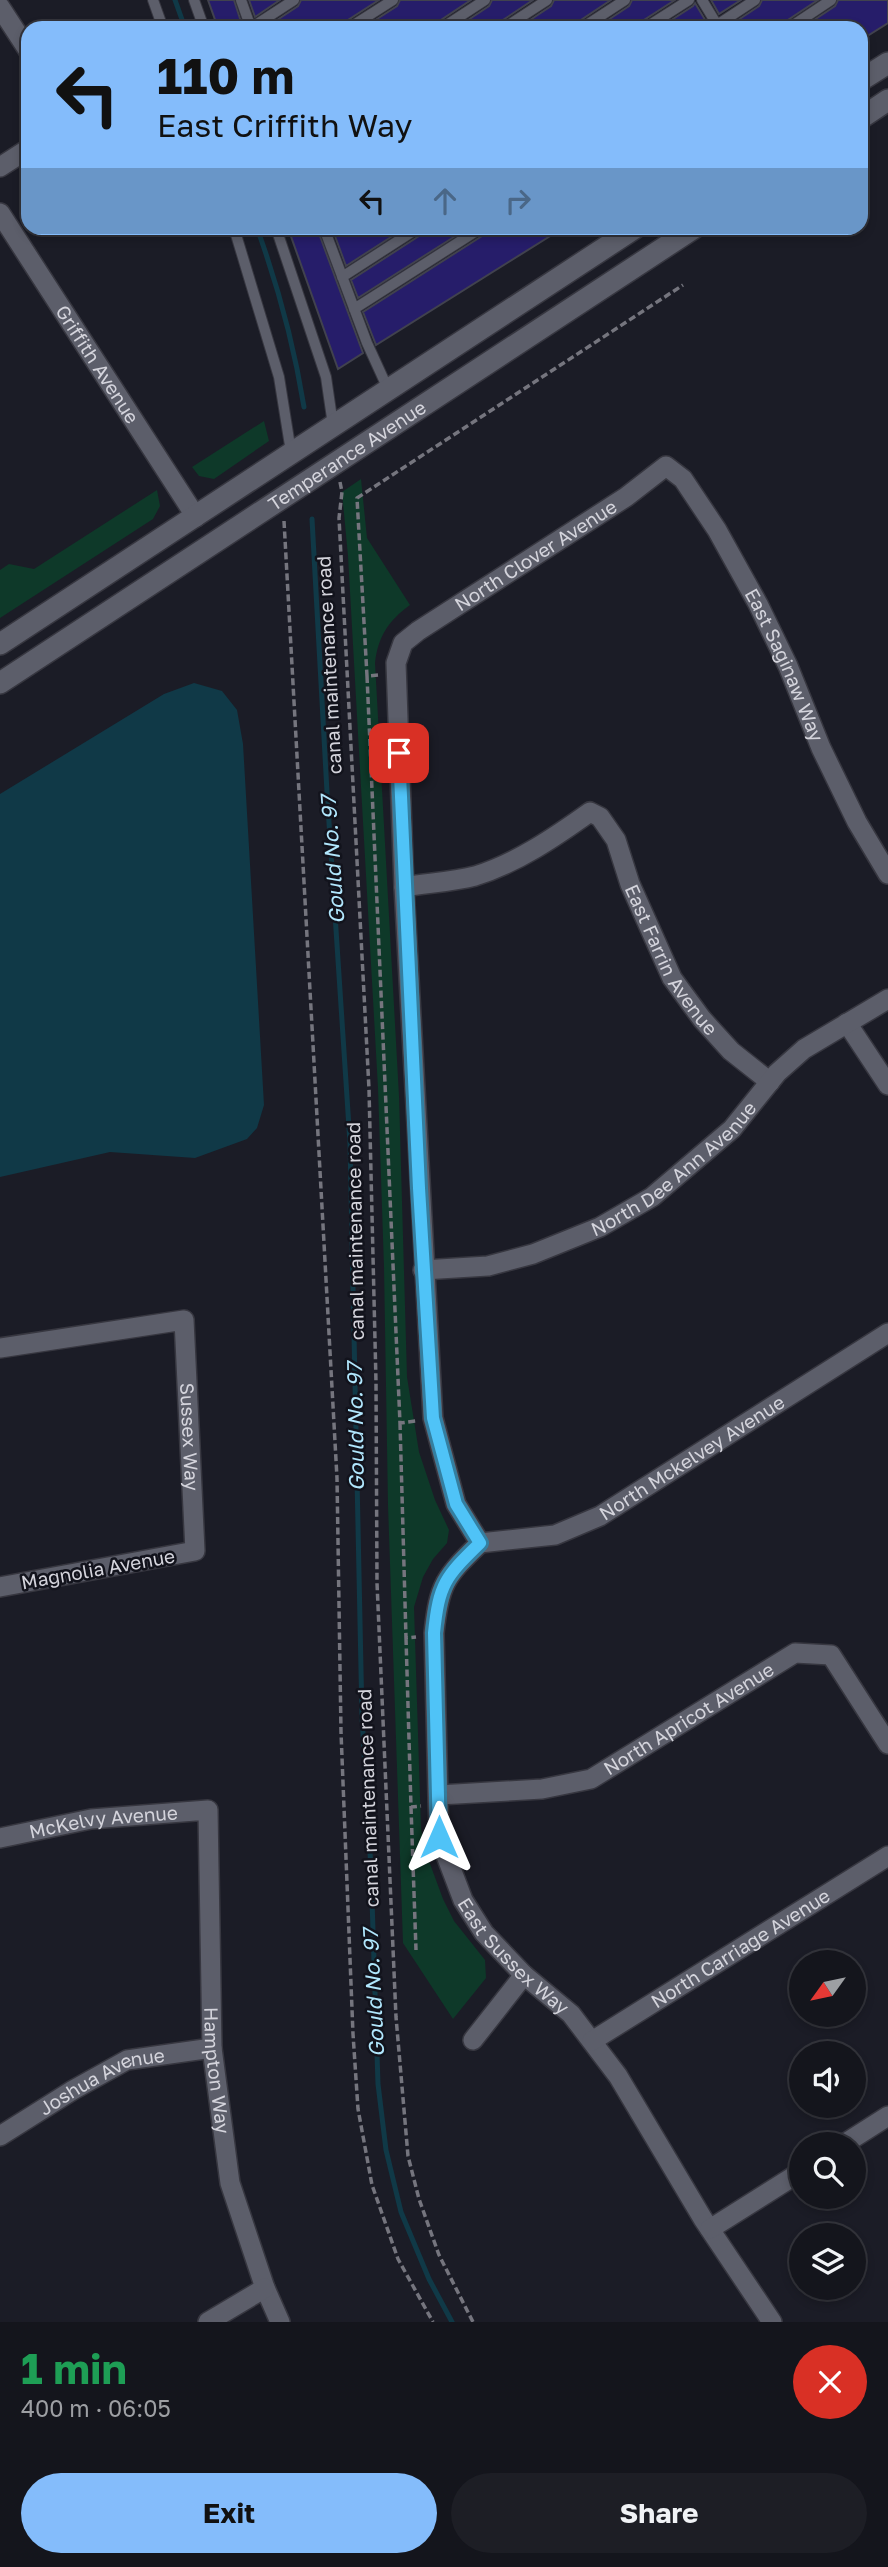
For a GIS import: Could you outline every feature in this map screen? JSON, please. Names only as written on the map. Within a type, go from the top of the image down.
[{"type":"main road","points":[[868,75],[888,62]]},
{"type":"main road","points":[[868,113],[888,100]]},
{"type":"main road","name":"Temperance Avenue","points":[[0,644],[624,235]]},
{"type":"main road","name":"Temperance Avenue","points":[[0,682],[683,235]]},
{"type":"main road","points":[[53,648],[69,622],[184,548],[191,538],[196,517]]},
{"type":"street","points":[[0,7],[21,39]]},
{"type":"street","points":[[0,167],[21,154]]},
{"type":"street","name":"Griffith Avenue","points":[[0,213],[196,517]]},
{"type":"street","name":"North Clover Avenue","points":[[396,673],[396,663],[403,643],[418,631],[626,497],[666,466]]},
{"type":"street","name":"East Saginaw Way","points":[[666,466],[682,479],[717,530],[758,604],[788,666],[821,748],[857,822],[888,874]]},
{"type":"street","points":[[396,673],[423,1270],[433,1418],[456,1504],[480,1543]]},
{"type":"street","name":"East Farrin Avenue","points":[[404,887],[474,876],[517,858],[552,839],[590,811],[600,817],[616,840],[630,884],[672,978],[702,1019],[731,1051],[770,1082]]},
{"type":"street","name":"North Dee Ann Avenue","points":[[423,1270],[488,1266],[533,1254],[600,1227],[652,1197],[732,1129],[770,1082],[804,1049],[888,999]]},
{"type":"street","points":[[847,1023],[888,1085]]},
{"type":"street","name":"Sussex Way","points":[[0,1348],[184,1320],[195,1551]]},
{"type":"street","name":"North Mckelvey Avenue","points":[[480,1543],[555,1535],[600,1516],[885,1340]]},
{"type":"street","name":"East Sussex Way","points":[[480,1543],[450,1572],[437,1602],[434,1636],[439,1837],[463,1900],[484,1933],[524,1975],[571,2014],[618,2076],[710,2229],[772,2322]]},
{"type":"street","name":"Magnolia Avenue","points":[[0,1587],[195,1551]]},
{"type":"street","name":"North Apricot Avenue","points":[[439,1800],[542,1789],[591,1779],[794,1653],[831,1655],[888,1744]]},
{"type":"street","name":"McKelvy Avenue","points":[[0,1838],[91,1819],[208,1810]]},
{"type":"street","name":"Hampton Way","points":[[208,1810],[212,2048],[230,2183],[265,2288],[280,2322]]},
{"type":"street","name":"North Carriage Avenue","points":[[592,2041],[888,1856]]},
{"type":"street","points":[[473,2040],[524,1975]]},
{"type":"street","name":"Joshua Avenue","points":[[0,2136],[127,2060],[212,2048]]},
{"type":"street","points":[[863,2132],[888,2116]]},
{"type":"street","points":[[710,2229],[789,2179]]},
{"type":"street","points":[[208,2322],[265,2288]]},
{"type":"lane","points":[[153,0],[160,21]]},
{"type":"lane","points":[[194,0],[202,21]]},
{"type":"lane","points":[[241,0],[248,21]]},
{"type":"lane","points":[[262,21],[294,0]]},
{"type":"lane","points":[[360,21],[393,0]]},
{"type":"lane","points":[[453,21],[485,0]]},
{"type":"lane","points":[[515,21],[547,0]]},
{"type":"lane","points":[[593,21],[625,0]]},
{"type":"lane","points":[[656,21],[689,0]]},
{"type":"lane","points":[[702,0],[715,21]]},
{"type":"lane","points":[[725,21],[755,0]]},
{"type":"lane","points":[[800,21],[831,0]]},
{"type":"lane","points":[[236,235],[279,377],[291,453]]},
{"type":"lane","points":[[278,235],[326,377],[333,425]]},
{"type":"lane","points":[[330,235],[354,309],[388,389]]},
{"type":"lane","points":[[342,277],[407,235]]},
{"type":"lane","points":[[354,309],[470,235]]},
{"type":"path","points":[[416,1950],[400,1423],[357,498],[683,285]]},
{"type":"path","name":"canal maintenance road","points":[[336,463],[342,492],[340,544],[369,1088],[376,1382],[377,1583],[396,2017],[408,2156],[419,2199],[439,2255],[472,2322]]},
{"type":"path","name":"canal maintenance road","points":[[283,498],[337,1478],[341,1732],[352,2034],[357,2096],[372,2185],[397,2259],[433,2322]]},
{"type":"path","points":[[367,676],[396,673]]},
{"type":"path","points":[[400,1423],[433,1418]]},
{"type":"path","points":[[406,1638],[434,1636]]},
{"type":"path","points":[[411,1807],[439,1800]]},
{"type":"green space","points":[[264,421],[269,441],[214,479],[199,476],[192,467]]},
{"type":"green space","points":[[361,479],[367,538],[410,605],[385,630],[375,663],[399,1096],[407,1377],[419,1452],[435,1500],[449,1530],[447,1543],[433,1559],[423,1577],[414,1607],[421,1829],[426,1853],[443,1899],[454,1921],[485,1960],[486,1978],[453,2019],[403,1943],[388,1505],[378,1088],[348,556],[342,492]]},
{"type":"green space","points":[[157,490],[160,506],[153,519],[0,618],[0,570],[9,564],[34,569]]},
{"type":"water","points":[[194,683],[222,691],[237,710],[243,744],[264,1105],[257,1128],[247,1139],[195,1158],[110,1152],[0,1177],[0,794],[164,694]]},
{"type":"building","points":[[208,0],[234,0],[241,21],[216,21]]},
{"type":"building","points":[[249,0],[280,0],[255,17]]},
{"type":"building","points":[[301,0],[379,0],[347,21],[276,21],[298,6]]},
{"type":"building","points":[[400,0],[471,0],[440,21],[374,21],[397,6]]},
{"type":"building","points":[[492,0],[533,0],[502,21],[466,21],[489,6]]},
{"type":"building","points":[[554,0],[611,0],[580,21],[528,21],[551,6]]},
{"type":"building","points":[[632,0],[675,0],[643,21],[606,21],[629,6]]},
{"type":"building","points":[[711,0],[741,0],[719,14]]},
{"type":"building","points":[[762,0],[818,0],[786,21],[736,21],[759,6]]},
{"type":"building","points":[[838,0],[888,0],[888,23],[868,36],[868,21],[812,21],[835,6]]},
{"type":"building","points":[[695,3],[706,21],[670,21]]},
{"type":"building","points":[[290,235],[320,235],[363,353],[338,369]]},
{"type":"building","points":[[335,235],[394,235],[346,266]]},
{"type":"building","points":[[420,235],[457,235],[358,298],[351,280]]},
{"type":"building","points":[[483,235],[552,235],[376,345],[363,312]]},
{"type":"waterway","name":"Gould No. 97","points":[[175,0],[182,21]]},
{"type":"waterway","name":"Gould No. 97","points":[[259,235],[285,316],[304,407]]},
{"type":"waterway","name":"Gould No. 97","points":[[312,519],[350,1143],[362,1717],[371,1869],[378,2084],[386,2150],[401,2212],[429,2279],[452,2322]]},
{"type":"route","points":[[399,753],[423,1270],[433,1418],[456,1504],[480,1543],[450,1572],[437,1602],[434,1633],[439,1837]]}]
